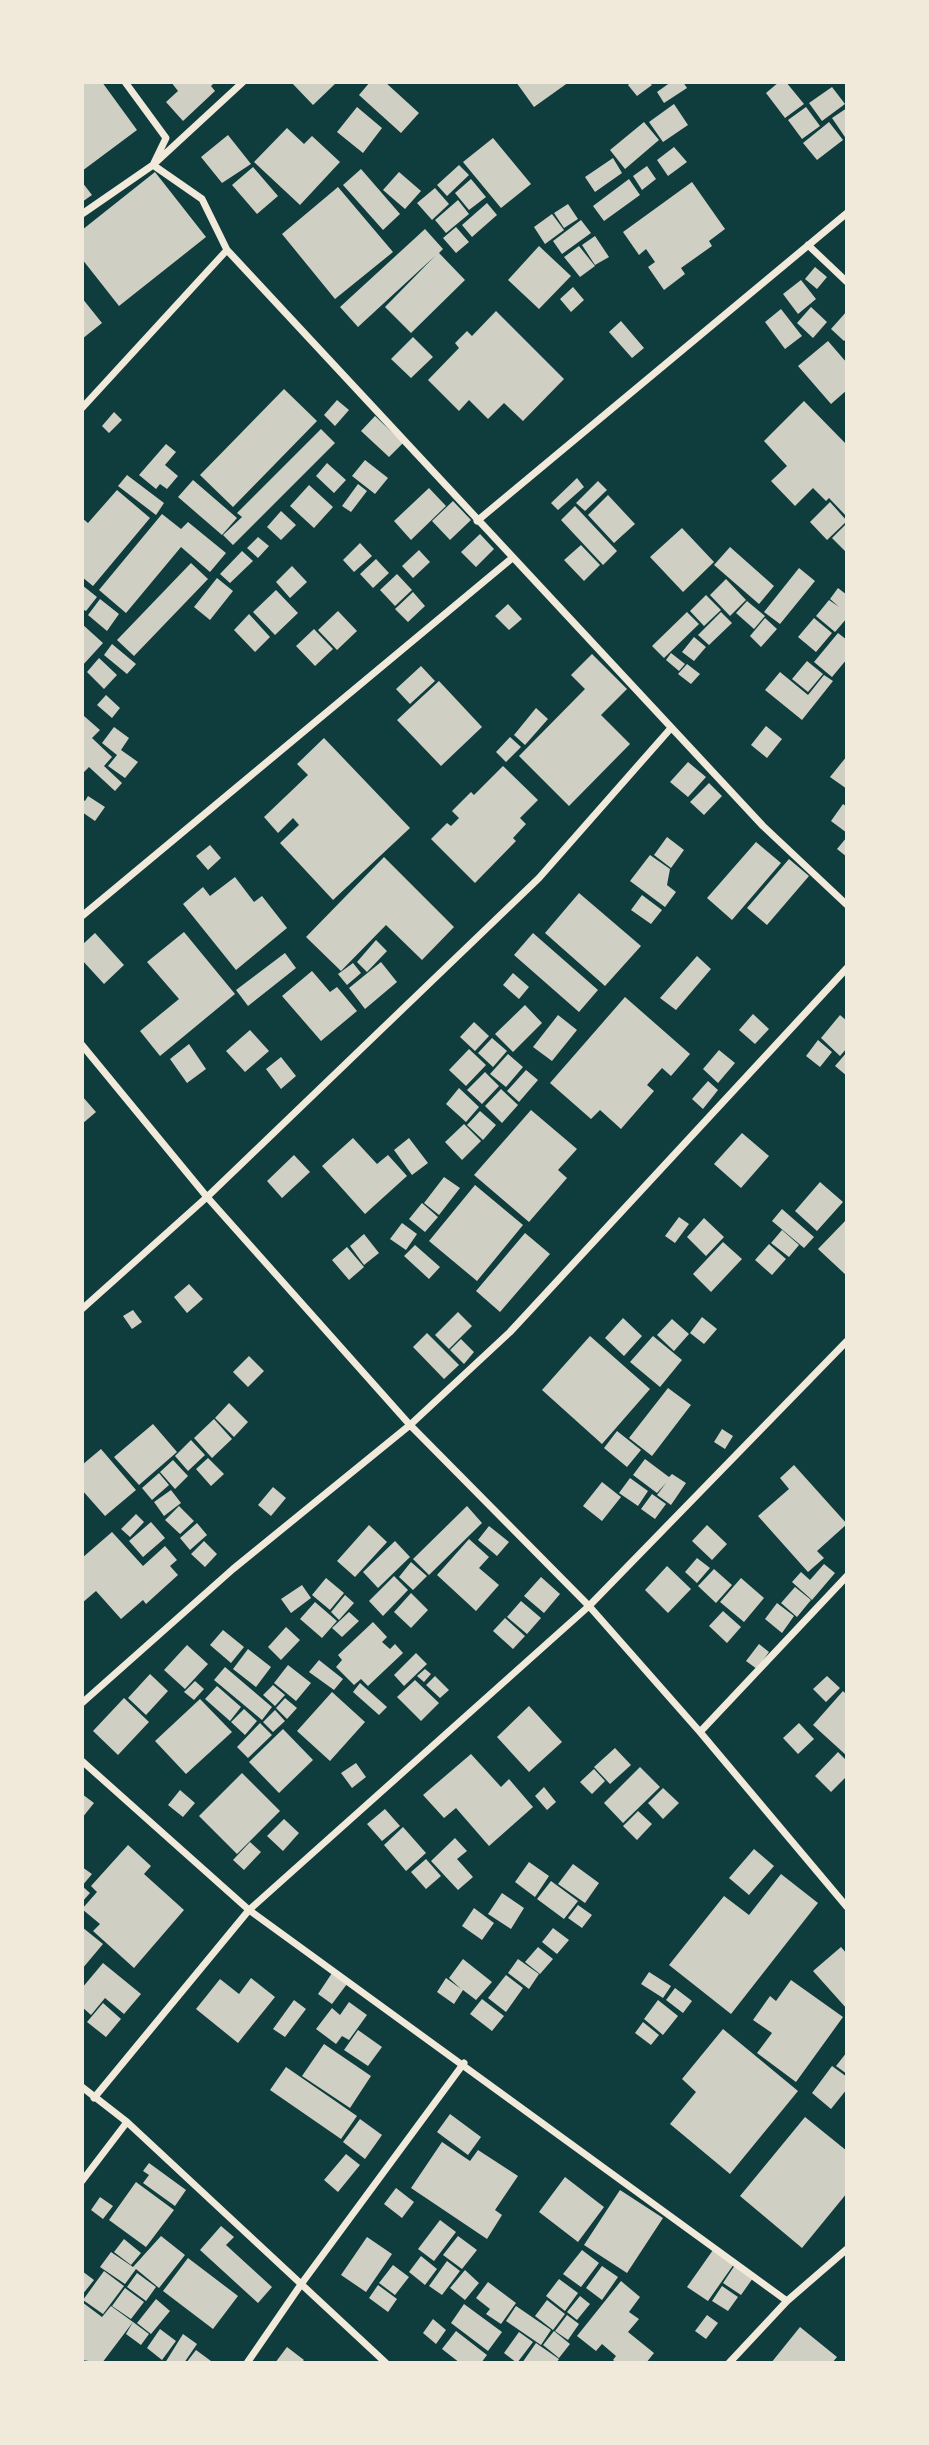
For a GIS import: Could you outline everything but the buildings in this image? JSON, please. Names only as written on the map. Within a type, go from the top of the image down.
[{"type":"street","points":[[125,82],[166,138],[153,165]]},
{"type":"street","points":[[82,214],[153,165],[243,82]]},
{"type":"street","points":[[153,165],[202,199],[227,250],[671,729],[763,826],[847,905]]},
{"type":"street","points":[[477,522],[847,213]]},
{"type":"street","points":[[808,246],[847,282]]},
{"type":"street","points":[[82,408],[227,250]]},
{"type":"street","points":[[82,916],[512,559]]},
{"type":"street","points":[[82,1308],[206,1198],[538,878],[671,729]]},
{"type":"street","points":[[82,1703],[233,1569],[410,1425],[510,1332],[847,968]]},
{"type":"street","points":[[82,1045],[206,1198],[410,1425],[589,1606],[701,1732],[847,1907]]},
{"type":"street","points":[[94,2098],[249,1910],[589,1606],[847,1341]]},
{"type":"street","points":[[701,1732],[847,1576]]},
{"type":"street","points":[[82,1761],[249,1910],[464,2063],[787,2301]]},
{"type":"street","points":[[247,2363],[302,2283],[464,2063]]},
{"type":"street","points":[[82,2087],[127,2122],[386,2363]]},
{"type":"street","points":[[82,2181],[127,2122]]},
{"type":"street","points":[[729,2363],[787,2301],[847,2249]]}]
